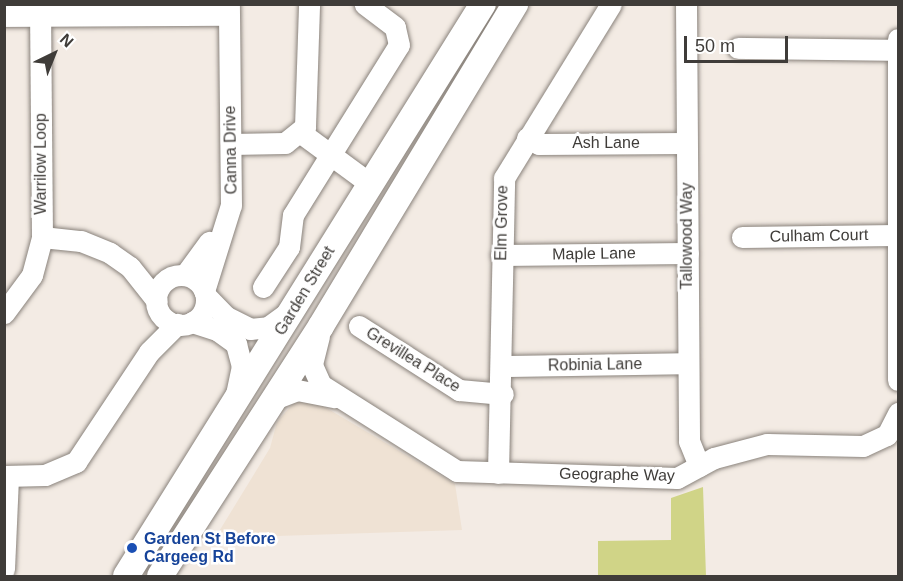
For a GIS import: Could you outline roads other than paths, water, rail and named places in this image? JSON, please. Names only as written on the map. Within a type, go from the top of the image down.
[{"type":"main road","name":"Garden Street","points":[[126,576],[295,309],[369,183],[483,4]]},
{"type":"main road","name":"Garden Street","points":[[160,576],[321,326],[515,4]]},
{"type":"main road","points":[[386,157],[418,131],[455,74],[476,68]]},
{"type":"street","points":[[231,144],[285,142],[301,134],[309,105],[309,4]]},
{"type":"street","points":[[263,287],[289,247],[293,215],[399,45],[395,27],[366,4]]},
{"type":"street","name":"Elm Grove","points":[[498,472],[503,394],[501,255],[504,178],[526,138],[611,4]]},
{"type":"street","name":"Tallowood Way","points":[[686,4],[689,441],[707,462]]},
{"type":"street","points":[[4,16],[40,10],[222,8]]},
{"type":"street","name":"Canna Drive","points":[[205,293],[229,220],[231,144],[222,8]]},
{"type":"street","name":"Canna Drive","points":[[178,276],[211,239],[219,207],[222,8]]},
{"type":"street","name":"Warrilow Loop","points":[[4,313],[32,275],[42,237],[40,10]]},
{"type":"street","points":[[738,48],[898,45],[898,380]]},
{"type":"street","points":[[301,134],[369,183]]},
{"type":"street","name":"Ash Lane","points":[[526,138],[539,144],[686,143]]},
{"type":"street","name":"Culham Court","points":[[742,237],[897,235]]},
{"type":"street","points":[[42,237],[81,241],[130,267],[178,276],[205,293],[225,316],[250,329],[268,327],[295,309]]},
{"type":"street","name":"Maple Lane","points":[[501,255],[688,253]]},
{"type":"street","points":[[130,267],[158,305],[185,323],[217,330],[239,349],[242,366],[235,404]]},
{"type":"street","points":[[149,352],[161,286],[178,276]]},
{"type":"street","points":[[4,568],[6,476],[45,475],[76,462],[149,352],[185,323],[203,312],[205,293]]},
{"type":"street","name":"Geographe Way","points":[[321,326],[312,365],[334,397]]},
{"type":"street","name":"Grevillea Place","points":[[359,326],[459,390],[503,394]]},
{"type":"street","name":"Robinia Lane","points":[[502,366],[688,363]]},
{"type":"street","name":"Geographe Way","points":[[274,399],[297,390],[334,397],[457,471],[677,478],[707,462],[767,444],[863,446],[887,435],[898,413]]},
{"type":"place","name":"Garden St Before Cargeeg Rd","points":[[132,548]]}]
